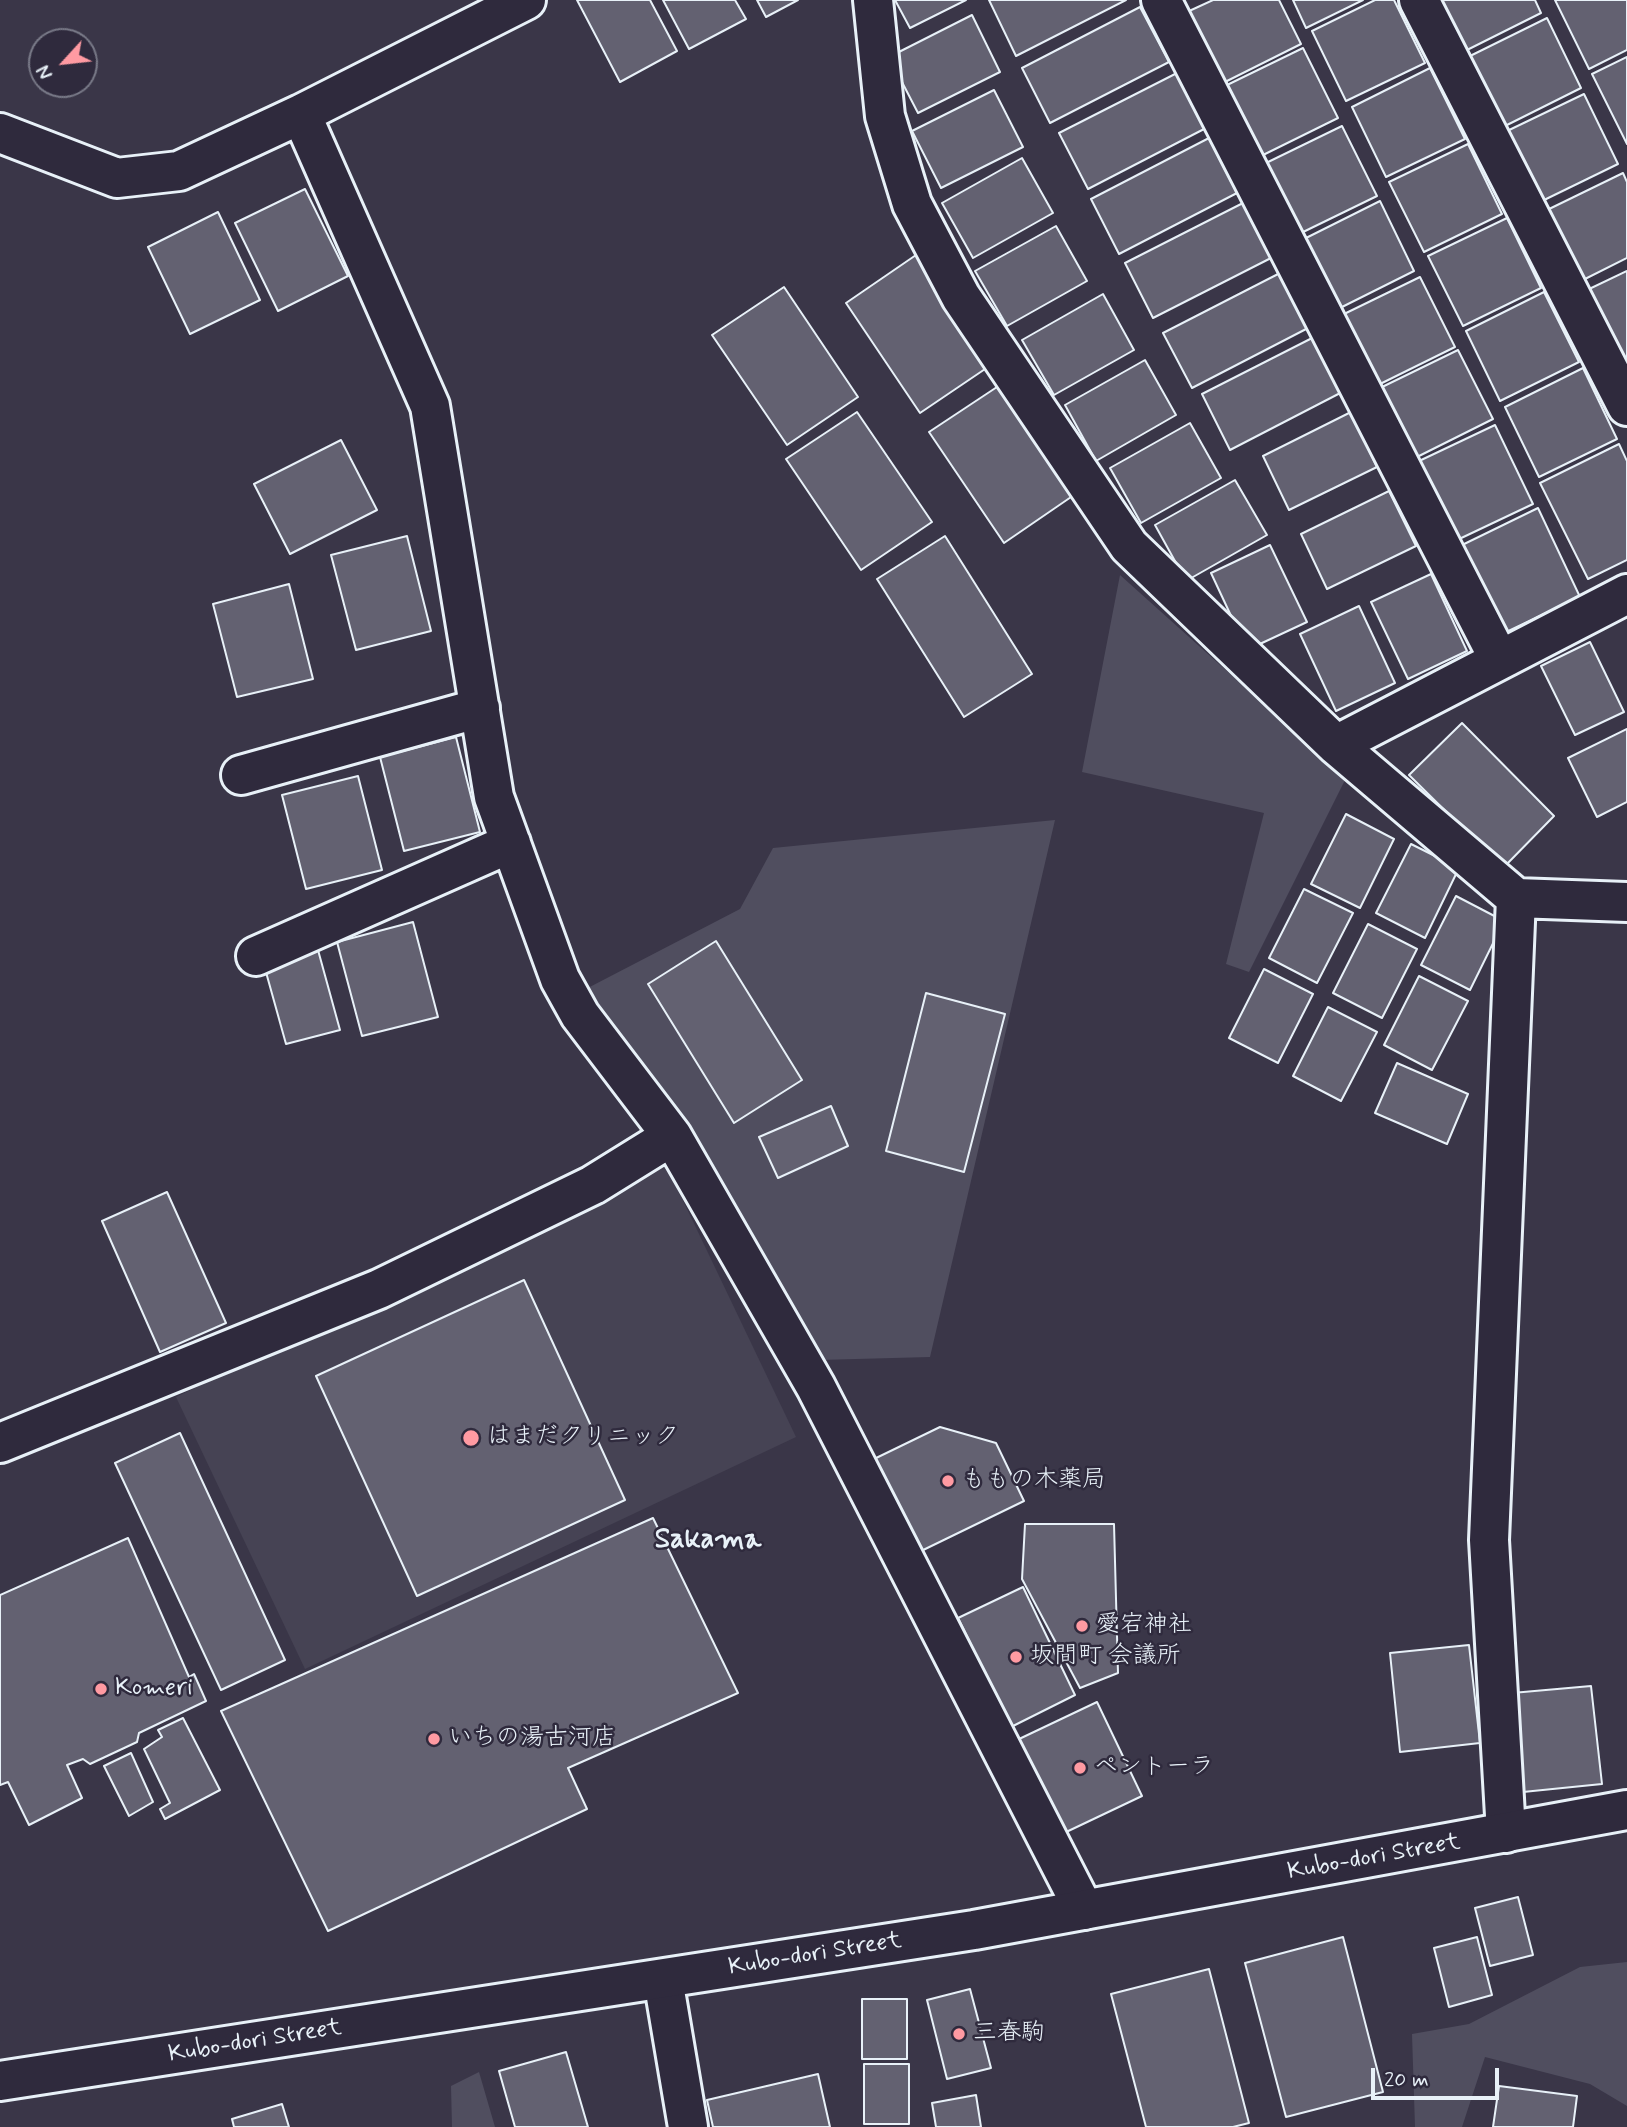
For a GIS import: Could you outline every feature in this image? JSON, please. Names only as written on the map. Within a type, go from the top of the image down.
[{"type":"street","points":[[0,133],[117,178],[179,171],[301,114],[526,0]]},
{"type":"street","points":[[873,0],[885,116],[912,204],[961,298],[1129,546],[1336,745],[1517,898],[1627,902]]},
{"type":"street","points":[[1161,0],[1499,659]]},
{"type":"street","points":[[1419,0],[1627,406]]},
{"type":"street","points":[[301,114],[430,406],[494,797],[559,979],[580,1015],[672,1136],[816,1387],[1084,1910]]},
{"type":"street","points":[[1336,745],[1627,594]]},
{"type":"street","points":[[241,775],[480,708]]},
{"type":"street","points":[[256,956],[511,843]]},
{"type":"street","points":[[1506,1833],[1489,1540],[1517,898]]},
{"type":"street","points":[[0,1443],[379,1289],[593,1185],[672,1136]]},
{"type":"street","name":"Kubo-dori Street","points":[[0,2081],[974,1930],[1627,1810]]},
{"type":"street","points":[[663,1979],[688,2127]]},
{"type":"shaded area","points":[[1120,575],[1346,778],[1249,972],[1226,964],[1264,813],[1082,772]]},
{"type":"shaded area","points":[[1055,820],[930,1357],[819,1360],[582,991],[740,909],[773,848]]},
{"type":"shaded area","points":[[666,1165],[796,1437],[305,1669],[176,1397]]},
{"type":"shaded area","points":[[1627,1962],[1627,2106],[1590,2084],[1485,2057],[1462,2127],[1415,2127],[1412,2034],[1469,2024],[1580,1967]]},
{"type":"shaded area","points":[[479,2072],[495,2127],[452,2127],[451,2086]]},
{"type":"building","points":[[577,0],[650,0],[677,51],[620,82]]},
{"type":"building","points":[[663,0],[735,0],[746,19],[689,49]]},
{"type":"building","points":[[757,0],[798,0],[766,17]]},
{"type":"building","points":[[895,0],[966,0],[910,28]]},
{"type":"building","points":[[989,0],[1126,0],[1016,56]]},
{"type":"building","points":[[1213,0],[1279,0],[1301,44],[1223,83],[1187,12]]},
{"type":"building","points":[[1293,0],[1363,0],[1306,28]]},
{"type":"building","points":[[1375,0],[1394,0],[1425,63],[1346,101],[1312,31]]},
{"type":"building","points":[[1438,0],[1535,0],[1541,13],[1463,52]]},
{"type":"building","points":[[1555,0],[1627,0],[1627,50],[1589,69]]},
{"type":"building","points":[[1140,7],[1169,62],[1050,123],[1022,68]]},
{"type":"building","points":[[972,15],[1000,72],[918,113],[889,57]]},
{"type":"building","points":[[1547,18],[1581,88],[1503,127],[1468,57]]},
{"type":"building","points":[[1303,48],[1338,118],[1259,157],[1225,86]]},
{"type":"building","points":[[1627,57],[1627,144],[1592,74]]},
{"type":"building","points":[[1430,68],[1465,139],[1386,177],[1352,107]]},
{"type":"building","points":[[1177,73],[1206,128],[1088,189],[1059,133]]},
{"type":"building","points":[[994,90],[1023,147],[941,188],[912,131]]},
{"type":"building","points":[[1584,94],[1618,164],[1540,202],[1505,132]]},
{"type":"building","points":[[1342,126],[1377,196],[1299,234],[1264,164]]},
{"type":"building","points":[[1209,138],[1237,193],[1119,254],[1091,199]]},
{"type":"building","points":[[1468,144],[1502,214],[1424,252],[1389,182]]},
{"type":"building","points":[[1022,158],[1053,213],[973,258],[942,203]]},
{"type":"building","points":[[1623,173],[1627,182],[1627,258],[1579,282],[1545,211]]},
{"type":"building","points":[[305,189],[348,276],[278,311],[235,223]]},
{"type":"building","points":[[1380,201],[1414,271],[1336,310],[1302,240]]},
{"type":"building","points":[[1243,203],[1271,258],[1153,318],[1125,263]]},
{"type":"building","points":[[218,212],[260,300],[190,334],[148,247]]},
{"type":"building","points":[[1507,218],[1541,288],[1463,326],[1428,256]]},
{"type":"building","points":[[1056,226],[1087,281],[1007,326],[975,271]]},
{"type":"building","points":[[916,255],[991,365],[920,413],[846,303]]},
{"type":"building","points":[[1627,271],[1627,358],[1619,361],[1585,291]]},
{"type":"building","points":[[1282,272],[1310,327],[1192,388],[1163,333]]},
{"type":"building","points":[[1420,277],[1455,347],[1376,386],[1342,315]]},
{"type":"building","points":[[784,287],[858,397],[787,445],[712,335]]},
{"type":"building","points":[[1544,292],[1579,362],[1500,401],[1466,331]]},
{"type":"building","points":[[1103,294],[1134,350],[1054,395],[1022,340]]},
{"type":"building","points":[[1320,334],[1348,389],[1230,450],[1202,394]]},
{"type":"building","points":[[1458,350],[1493,419],[1415,458],[1380,388]]},
{"type":"building","points":[[1145,360],[1176,415],[1096,461],[1065,405]]},
{"type":"building","points":[[1583,368],[1617,439],[1539,477],[1505,407]]},
{"type":"building","points":[[1000,385],[1074,495],[1004,543],[929,432]]},
{"type":"building","points":[[857,412],[932,522],[861,570],[786,459]]},
{"type":"building","points":[[1351,412],[1377,467],[1289,510],[1263,456]]},
{"type":"building","points":[[1190,423],[1221,478],[1141,523],[1110,468]]},
{"type":"building","points":[[1495,425],[1533,504],[1455,541],[1417,462]]},
{"type":"building","points":[[341,440],[377,510],[290,554],[254,484]]},
{"type":"building","points":[[1619,444],[1627,461],[1627,560],[1588,579],[1540,483]]},
{"type":"building","points":[[1235,480],[1267,535],[1186,581],[1155,525]]},
{"type":"building","points":[[1389,491],[1416,546],[1327,589],[1301,534]]},
{"type":"building","points":[[1538,508],[1580,597],[1500,635],[1458,547]]},
{"type":"building","points":[[407,536],[431,631],[356,650],[331,555]]},
{"type":"building","points":[[945,536],[1032,674],[964,717],[877,579]]},
{"type":"building","points":[[1270,545],[1307,622],[1247,650],[1211,573]]},
{"type":"building","points":[[1431,574],[1467,651],[1408,679],[1371,602]]},
{"type":"building","points":[[289,584],[313,679],[237,697],[213,604]]},
{"type":"building","points":[[1359,606],[1395,683],[1336,711],[1300,634]]},
{"type":"building","points":[[1590,642],[1624,712],[1575,735],[1541,666]]},
{"type":"building","points":[[1462,723],[1554,816],[1503,868],[1409,775]]},
{"type":"building","points":[[1627,729],[1627,802],[1597,817],[1568,758]]},
{"type":"building","points":[[456,737],[480,832],[404,851],[380,757]]},
{"type":"building","points":[[358,776],[382,870],[306,889],[282,795]]},
{"type":"building","points":[[1346,814],[1394,839],[1360,908],[1311,884]]},
{"type":"building","points":[[1411,844],[1459,868],[1425,938],[1376,913]]},
{"type":"building","points":[[1304,889],[1353,913],[1317,983],[1269,958]]},
{"type":"building","points":[[1456,896],[1504,921],[1470,990],[1421,965]]},
{"type":"building","points":[[413,922],[438,1017],[362,1036],[337,942]]},
{"type":"building","points":[[1368,924],[1417,949],[1382,1018],[1333,993]]},
{"type":"building","points":[[716,941],[802,1080],[734,1123],[648,984]]},
{"type":"building","points":[[318,950],[340,1030],[286,1044],[264,965]]},
{"type":"building","points":[[1264,969],[1313,994],[1278,1063],[1229,1038]]},
{"type":"building","points":[[1419,976],[1468,1001],[1432,1070],[1384,1045]]},
{"type":"building","points":[[926,993],[1005,1014],[964,1172],[886,1151]]},
{"type":"building","points":[[1328,1007],[1377,1032],[1341,1101],[1293,1076]]},
{"type":"building","points":[[1397,1063],[1468,1094],[1447,1144],[1375,1113]]},
{"type":"building","points":[[831,1106],[848,1146],[778,1178],[759,1137]]},
{"type":"building","points":[[167,1192],[226,1323],[160,1352],[102,1221]]},
{"type":"building","name":"はまだクリニック","points":[[524,1280],[625,1500],[417,1596],[316,1376]]},
{"type":"building","name":"ももの木薬局","points":[[940,1427],[996,1443],[1024,1501],[917,1553],[872,1460]]},
{"type":"building","points":[[180,1433],[285,1660],[221,1690],[115,1463]]},
{"type":"building","name":"いちの湯古河店","points":[[653,1518],[738,1693],[568,1768],[587,1809],[328,1931],[221,1711]]},
{"type":"building","name":"愛宕神社","points":[[1025,1524],[1114,1524],[1118,1673],[1080,1688],[1022,1579]]},
{"type":"building","name":"Komeri","points":[[128,1538],[189,1677],[194,1674],[206,1701],[139,1733],[137,1742],[90,1764],[83,1759],[67,1765],[82,1798],[29,1825],[8,1782],[0,1785],[0,1595]]},
{"type":"building","name":"坂間町 会議所","points":[[1023,1587],[1075,1695],[1011,1727],[958,1618]]},
{"type":"building","points":[[1469,1645],[1480,1743],[1400,1752],[1390,1653]]},
{"type":"building","points":[[1591,1686],[1602,1784],[1523,1792],[1512,1693]]},
{"type":"building","name":"ペントーラ","points":[[1097,1702],[1142,1796],[1062,1834],[1017,1740]]},
{"type":"building","points":[[183,1718],[220,1790],[165,1819],[160,1809],[170,1803],[144,1749],[162,1737],[158,1730]]},
{"type":"building","points":[[131,1753],[153,1802],[129,1816],[104,1766]]},
{"type":"building","points":[[1518,1897],[1533,1955],[1490,1966],[1475,1908]]},
{"type":"building","points":[[1343,1937],[1383,2092],[1286,2117],[1245,1963]]},
{"type":"building","points":[[1477,1937],[1492,1995],[1449,2007],[1434,1948]]},
{"type":"building","points":[[1209,1969],[1249,2123],[1233,2127],[1146,2127],[1111,1994]]},
{"type":"building","name":"三春駒","points":[[970,1989],[991,2068],[947,2079],[927,2000]]},
{"type":"building","points":[[862,1999],[907,1999],[907,2059],[862,2059]]},
{"type":"building","points":[[566,2052],[588,2127],[515,2127],[499,2071]]},
{"type":"building","points":[[864,2064],[909,2064],[909,2124],[864,2124]]},
{"type":"building","points":[[818,2074],[830,2127],[713,2127],[707,2100]]},
{"type":"building","points":[[1499,2086],[1577,2096],[1573,2127],[1493,2127]]},
{"type":"building","points":[[976,2095],[981,2127],[936,2127],[932,2103]]},
{"type":"building","points":[[282,2104],[289,2127],[234,2127],[232,2119]]},
{"type":"place","name":"はまだクリニック","points":[[471,1438]]},
{"type":"place","name":"ももの木薬局","points":[[948,1481]]},
{"type":"place","name":"愛宕神社","points":[[1082,1626]]},
{"type":"place","name":"坂間町 会議所","points":[[1016,1657]]},
{"type":"place","name":"Komeri","points":[[101,1689]]},
{"type":"place","name":"いちの湯古河店","points":[[434,1739]]},
{"type":"place","name":"ペントーラ","points":[[1080,1768]]},
{"type":"place","name":"三春駒","points":[[959,2034]]},
{"type":"district","name":"Sakama","points":[[708,1541]]}]
